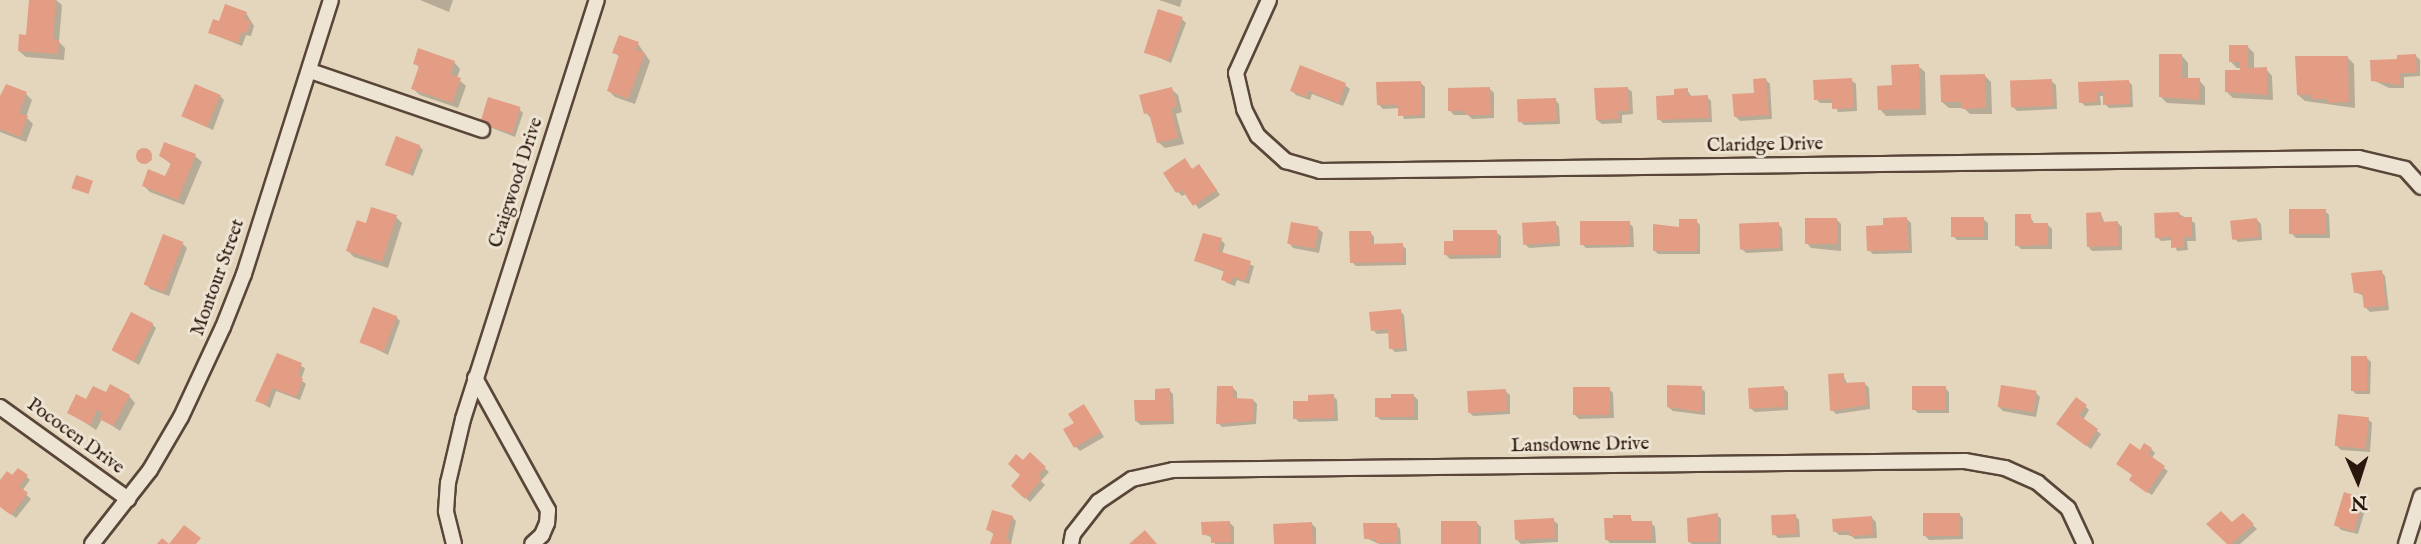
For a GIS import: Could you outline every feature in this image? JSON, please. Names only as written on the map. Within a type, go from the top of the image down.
[{"type":"street","name":"Montour Street","points":[[92,544],[128,499],[181,416],[223,327],[244,274],[331,0]]},
{"type":"street","name":"Craigwood Drive","points":[[454,544],[446,511],[448,483],[475,379],[597,0]]},
{"type":"street","name":"Claridge Drive","points":[[1269,0],[1236,74],[1244,109],[1258,136],[1286,161],[1320,171],[2359,158],[2404,169],[2421,187]]},
{"type":"street","points":[[310,71],[482,130]]},
{"type":"street","points":[[475,379],[548,510],[542,535],[532,544]]},
{"type":"street","name":"Pococen Drive","points":[[0,407],[128,499]]},
{"type":"street","name":"Lansdowne Drive","points":[[1072,544],[1073,534],[1098,502],[1132,479],[1173,470],[1965,461],[2006,468],[2038,484],[2068,508],[2085,544]]},
{"type":"street","points":[[2406,544],[2421,496]]},
{"type":"building","points":[[29,0],[56,0],[53,39],[59,40],[58,54],[18,51],[19,34],[26,35]]},
{"type":"building","points":[[225,4],[247,12],[245,19],[251,21],[247,33],[242,32],[238,43],[208,33],[213,19],[219,21]]},
{"type":"building","points":[[1158,9],[1183,17],[1169,61],[1144,53]]},
{"type":"building","points":[[619,35],[639,42],[636,49],[645,53],[628,99],[607,91],[619,55],[612,53]]},
{"type":"building","points":[[2229,45],[2248,45],[2248,68],[2267,67],[2267,95],[2225,92],[2225,70],[2240,70],[2240,62],[2229,62]]},
{"type":"building","points":[[418,48],[455,61],[450,74],[461,78],[452,103],[411,89],[419,66],[413,64]]},
{"type":"building","points":[[2159,54],[2182,54],[2182,78],[2200,78],[2199,100],[2159,97]]},
{"type":"building","points":[[2416,54],[2417,73],[2400,73],[2401,85],[2371,81],[2370,60],[2397,59],[2397,55]]},
{"type":"building","points":[[2295,56],[2348,56],[2349,102],[2328,103],[2327,99],[2312,99],[2312,95],[2297,95]]},
{"type":"building","points":[[1919,64],[1920,109],[1878,110],[1877,86],[1892,85],[1891,65]]},
{"type":"building","points":[[1300,65],[1346,83],[1339,103],[1308,91],[1306,97],[1290,91]]},
{"type":"building","points":[[1985,74],[1986,108],[1962,109],[1962,102],[1941,102],[1940,75]]},
{"type":"building","points":[[1766,78],[1769,115],[1734,117],[1732,94],[1754,93],[1753,79]]},
{"type":"building","points":[[1852,78],[1854,108],[1832,109],[1832,99],[1814,100],[1813,80]]},
{"type":"building","points":[[2052,79],[2053,106],[2011,107],[2010,80]]},
{"type":"building","points":[[2129,80],[2130,104],[2103,105],[2103,92],[2097,92],[2097,102],[2079,103],[2078,82]]},
{"type":"building","points":[[1421,81],[1422,115],[1398,116],[1398,105],[1377,105],[1376,82]]},
{"type":"building","points":[[6,84],[27,92],[19,113],[28,116],[20,137],[0,129],[0,96]]},
{"type":"building","points":[[195,84],[221,95],[207,127],[181,116]]},
{"type":"building","points":[[1172,87],[1177,106],[1171,108],[1178,138],[1157,143],[1149,113],[1144,114],[1139,95]]},
{"type":"building","points":[[1490,87],[1491,115],[1466,115],[1466,111],[1448,111],[1448,88]]},
{"type":"building","points":[[1628,87],[1629,111],[1618,111],[1619,119],[1596,120],[1594,88]]},
{"type":"building","points":[[1688,88],[1688,96],[1708,95],[1709,118],[1657,120],[1656,96],[1674,95],[1674,89]]},
{"type":"building","points":[[488,97],[521,107],[512,134],[480,124]]},
{"type":"building","points":[[1556,98],[1557,121],[1518,122],[1517,99]]},
{"type":"building","points":[[396,136],[420,145],[409,174],[385,165]]},
{"type":"building","points":[[164,142],[196,154],[178,200],[142,186],[148,169],[165,176],[171,163],[159,156]]},
{"type":"building","points":[[141,148],[147,148],[152,156],[150,162],[141,164],[136,159],[136,153]]},
{"type":"building","points":[[1185,158],[1192,169],[1199,164],[1217,190],[1193,206],[1182,190],[1176,193],[1163,173]]},
{"type":"building","points":[[76,175],[93,181],[88,194],[71,188]]},
{"type":"building","points":[[371,207],[397,215],[382,262],[346,251],[357,220],[366,223]]},
{"type":"building","points":[[2289,209],[2326,209],[2326,234],[2289,234]]},
{"type":"building","points":[[2101,212],[2102,222],[2118,221],[2119,246],[2087,247],[2086,213]]},
{"type":"building","points":[[2179,212],[2180,217],[2192,217],[2192,237],[2184,237],[2184,247],[2171,248],[2171,237],[2155,238],[2154,213]]},
{"type":"building","points":[[2015,214],[2031,214],[2031,223],[2048,223],[2048,245],[2015,246]]},
{"type":"building","points":[[1907,217],[1909,250],[1867,251],[1866,226],[1883,225],[1883,218]]},
{"type":"building","points":[[1951,217],[1984,217],[1984,237],[1951,237]]},
{"type":"building","points":[[1805,218],[1837,218],[1837,244],[1805,244]]},
{"type":"building","points":[[2257,218],[2259,237],[2232,240],[2230,221]]},
{"type":"building","points":[[1679,219],[1697,219],[1697,251],[1653,251],[1653,224],[1679,227]]},
{"type":"building","points":[[1556,221],[1557,243],[1523,245],[1522,223]]},
{"type":"building","points":[[1580,221],[1630,221],[1630,245],[1580,245]]},
{"type":"building","points":[[1291,222],[1319,227],[1315,249],[1287,244]]},
{"type":"building","points":[[1779,222],[1780,248],[1740,249],[1739,223]]},
{"type":"building","points":[[1453,230],[1497,230],[1497,255],[1444,255],[1444,241],[1453,241]]},
{"type":"building","points":[[1349,231],[1371,231],[1371,244],[1403,243],[1403,262],[1350,263]]},
{"type":"building","points":[[1203,233],[1222,238],[1218,251],[1251,261],[1245,281],[1233,277],[1231,283],[1221,280],[1224,270],[1194,261]]},
{"type":"building","points":[[163,234],[184,242],[164,292],[144,284]]},
{"type":"building","points":[[2382,270],[2386,306],[2364,308],[2362,292],[2354,293],[2351,273]]},
{"type":"building","points":[[373,307],[397,316],[384,352],[359,342]]},
{"type":"building","points":[[1401,309],[1404,348],[1389,349],[1388,329],[1371,331],[1369,312]]},
{"type":"building","points":[[131,312],[153,323],[134,362],[111,350]]},
{"type":"building","points":[[277,353],[302,363],[298,375],[303,379],[296,397],[272,388],[266,405],[255,401]]},
{"type":"building","points":[[2351,356],[2367,356],[2367,391],[2351,391]]},
{"type":"building","points":[[1844,373],[1844,383],[1865,382],[1867,405],[1830,411],[1828,374]]},
{"type":"building","points":[[110,384],[130,395],[113,426],[99,419],[103,413],[97,410],[90,425],[67,413],[76,394],[86,399],[93,386],[106,392]]},
{"type":"building","points":[[1667,385],[1702,386],[1701,412],[1667,407]]},
{"type":"building","points":[[2001,385],[2037,391],[2033,412],[1998,407]]},
{"type":"building","points":[[1217,386],[1233,386],[1233,398],[1253,399],[1253,421],[1216,424]]},
{"type":"building","points":[[1784,386],[1785,407],[1749,409],[1748,388]]},
{"type":"building","points":[[1912,386],[1946,386],[1946,410],[1912,410]]},
{"type":"building","points":[[1573,387],[1610,387],[1610,415],[1573,415]]},
{"type":"building","points":[[1170,388],[1171,421],[1135,421],[1134,400],[1155,400],[1155,389]]},
{"type":"building","points":[[1506,389],[1507,411],[1468,413],[1467,391]]},
{"type":"building","points":[[1334,394],[1334,418],[1293,419],[1293,401],[1308,401],[1308,395]]},
{"type":"building","points":[[1391,394],[1414,394],[1414,417],[1375,417],[1375,398],[1391,398]]},
{"type":"building","points":[[2076,397],[2087,405],[2079,415],[2098,429],[2086,446],[2056,424]]},
{"type":"building","points":[[1084,404],[1101,432],[1074,448],[1063,429],[1074,423],[1068,414]]},
{"type":"building","points":[[2338,414],[2369,417],[2365,449],[2335,446]]},
{"type":"building","points":[[2130,443],[2140,450],[2144,443],[2152,448],[2148,454],[2165,466],[2147,493],[2129,480],[2132,475],[2116,464]]},
{"type":"building","points":[[1030,452],[1046,467],[1038,476],[1042,479],[1025,499],[1011,486],[1020,475],[1008,464],[1016,454],[1023,460]]},
{"type":"building","points":[[18,468],[28,475],[19,486],[28,493],[11,515],[0,507],[0,480],[7,471],[12,475]]},
{"type":"building","points":[[2344,492],[2364,498],[2354,532],[2334,525]]},
{"type":"building","points":[[992,510],[1013,516],[1006,539],[1010,540],[1009,544],[990,544],[994,532],[986,530]]},
{"type":"building","points":[[2221,511],[2232,522],[2243,513],[2254,524],[2231,544],[2227,544],[2206,524]]},
{"type":"building","points":[[1718,513],[1718,542],[1688,542],[1687,518]]},
{"type":"building","points":[[1923,513],[1960,513],[1960,536],[1923,536]]},
{"type":"building","points":[[1796,514],[1797,534],[1772,535],[1771,515]]},
{"type":"building","points":[[1613,515],[1631,515],[1631,521],[1652,521],[1652,540],[1605,540],[1604,518],[1613,518]]},
{"type":"building","points":[[1872,516],[1873,535],[1849,536],[1849,531],[1833,532],[1832,519]]},
{"type":"building","points":[[1554,518],[1555,538],[1515,540],[1514,520]]},
{"type":"building","points":[[1230,521],[1231,542],[1211,543],[1211,535],[1202,535],[1201,522]]},
{"type":"building","points":[[1441,521],[1477,521],[1477,544],[1441,544]]},
{"type":"building","points":[[1312,522],[1313,544],[1274,544],[1273,524]]},
{"type":"building","points":[[1363,523],[1397,523],[1398,543],[1376,543],[1376,539],[1364,539]]},
{"type":"building","points":[[184,525],[201,538],[196,544],[169,544]]},
{"type":"building","points":[[1145,530],[1157,544],[1129,544]]},
{"type":"building","points":[[162,538],[169,544],[157,544]]}]
